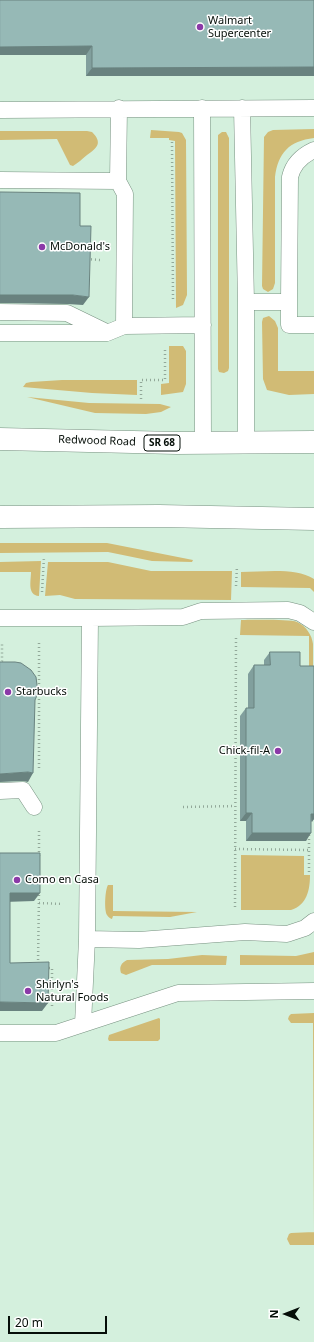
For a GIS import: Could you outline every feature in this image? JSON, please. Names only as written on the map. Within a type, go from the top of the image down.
[{"type":"main road","name":"Redwood Road","points":[[0,439],[203,443],[314,442]]},
{"type":"main road","points":[[0,517],[166,516],[314,519]]},
{"type":"lane","points":[[0,110],[119,108],[314,108]]},
{"type":"lane","points":[[119,108],[118,181],[125,194],[124,326]]},
{"type":"lane","points":[[202,108],[203,443]]},
{"type":"lane","points":[[242,108],[246,302],[246,442]]},
{"type":"lane","points":[[314,150],[296,162],[290,177],[289,325],[314,324]]},
{"type":"lane","points":[[0,180],[118,181]]},
{"type":"lane","points":[[246,302],[289,302]]},
{"type":"lane","points":[[0,312],[67,313],[107,333]]},
{"type":"lane","points":[[0,333],[107,333],[124,326],[203,326]]},
{"type":"lane","points":[[0,618],[183,617],[201,611],[288,610],[300,612],[314,622]]},
{"type":"lane","points":[[83,1024],[88,939],[90,618]]},
{"type":"lane","points":[[0,791],[23,790],[34,807]]},
{"type":"lane","points":[[88,939],[139,940],[245,932],[287,934],[304,928],[314,921]]},
{"type":"lane","points":[[0,1033],[56,1033],[178,993],[314,991]]},
{"type":"path","points":[[172,142],[171,261],[173,300]]},
{"type":"path","points":[[85,259],[102,260]]},
{"type":"path","points":[[141,399],[141,380],[166,380],[166,346]]},
{"type":"path","points":[[42,596],[44,557]]},
{"type":"path","points":[[236,592],[237,566]]},
{"type":"path","points":[[235,910],[236,629]]},
{"type":"path","points":[[39,638],[39,775]]},
{"type":"path","points":[[32,698],[39,698]]},
{"type":"path","points":[[182,807],[235,806]]},
{"type":"path","points":[[39,830],[39,859]]},
{"type":"path","points":[[309,831],[310,872]]},
{"type":"path","points":[[235,849],[309,850]]},
{"type":"path","points":[[39,889],[38,968],[52,968],[52,1012]]},
{"type":"shaded area","points":[[314,129],[314,138],[291,145],[279,161],[275,177],[275,283],[273,289],[268,292],[263,289],[262,286],[264,137],[268,132],[273,130]]},
{"type":"shaded area","points":[[151,130],[179,132],[182,133],[186,140],[187,295],[183,305],[176,308],[175,141],[169,140],[169,138],[150,138]]},
{"type":"shaded area","points":[[0,131],[87,131],[92,132],[98,142],[94,150],[73,166],[70,165],[57,139],[0,140]]},
{"type":"shaded area","points":[[222,132],[226,132],[229,138],[229,368],[228,371],[224,373],[219,372],[218,369],[218,135]]},
{"type":"shaded area","points":[[269,316],[275,321],[278,328],[278,371],[314,371],[314,394],[289,395],[267,390],[263,379],[262,322],[263,318]]},
{"type":"shaded area","points":[[169,346],[183,346],[186,351],[186,384],[183,392],[161,395],[161,384],[169,383]]},
{"type":"shaded area","points":[[62,380],[137,380],[137,395],[23,387],[26,383],[31,382]]},
{"type":"shaded area","points":[[27,397],[89,403],[160,404],[171,407],[161,412],[146,414],[95,413]]},
{"type":"shaded area","points":[[0,543],[107,543],[193,560],[192,562],[152,561],[108,552],[0,553]]},
{"type":"shaded area","points":[[41,561],[39,596],[33,593],[30,587],[31,572],[0,572],[0,562]]},
{"type":"shaded area","points":[[48,562],[108,562],[151,571],[232,571],[231,600],[75,599],[60,595],[45,596]]},
{"type":"shaded area","points":[[279,571],[306,575],[314,579],[314,592],[310,588],[241,587],[241,572]]},
{"type":"shaded area","points":[[241,620],[293,621],[303,626],[308,631],[313,644],[313,732],[309,684],[309,636],[240,635]]},
{"type":"shaded area","points":[[241,855],[304,856],[304,875],[310,875],[308,891],[301,905],[291,910],[241,910]]},
{"type":"shaded area","points":[[108,885],[113,885],[113,911],[197,912],[170,917],[113,916],[112,919],[107,915],[105,909]]},
{"type":"shaded area","points":[[314,952],[314,965],[240,965],[240,955],[296,956]]},
{"type":"shaded area","points":[[202,955],[227,956],[226,965],[152,965],[126,975],[120,971],[121,965],[127,960],[168,959]]},
{"type":"shaded area","points":[[314,1013],[314,1232],[313,1023],[291,1023],[288,1019],[291,1014]]},
{"type":"shaded area","points":[[159,1018],[160,1039],[158,1041],[109,1041],[108,1039],[109,1035]]},
{"type":"shaded area","points":[[314,1232],[314,1245],[290,1245],[287,1239],[291,1233]]},
{"type":"building","name":"Walmart Supercenter","points":[[0,0],[314,0],[314,67],[92,68],[92,46],[0,47]]},
{"type":"building","name":"McDonald's","points":[[0,192],[80,193],[80,226],[91,226],[89,297],[73,295],[0,295]]},
{"type":"building","name":"Chick-fil-A","points":[[270,652],[300,652],[300,666],[314,666],[314,814],[311,814],[311,833],[252,833],[252,813],[246,813],[246,708],[254,708],[254,665],[270,665]]},
{"type":"building","points":[[0,662],[21,663],[31,670],[36,677],[38,693],[35,700],[33,773],[0,774]]},
{"type":"building","points":[[0,853],[40,853],[40,893],[10,893],[10,963],[49,962],[48,1003],[0,1002]]},
{"type":"place","name":"Walmart Supercenter","points":[[200,27]]},
{"type":"place","name":"McDonald's","points":[[42,247]]},
{"type":"place","name":"Starbucks","points":[[8,692]]},
{"type":"place","name":"Chick-fil-A","points":[[278,751]]},
{"type":"place","name":"Como en Casa","points":[[17,880]]},
{"type":"place","name":"Shirlyn's Natural Foods","points":[[28,991]]}]
